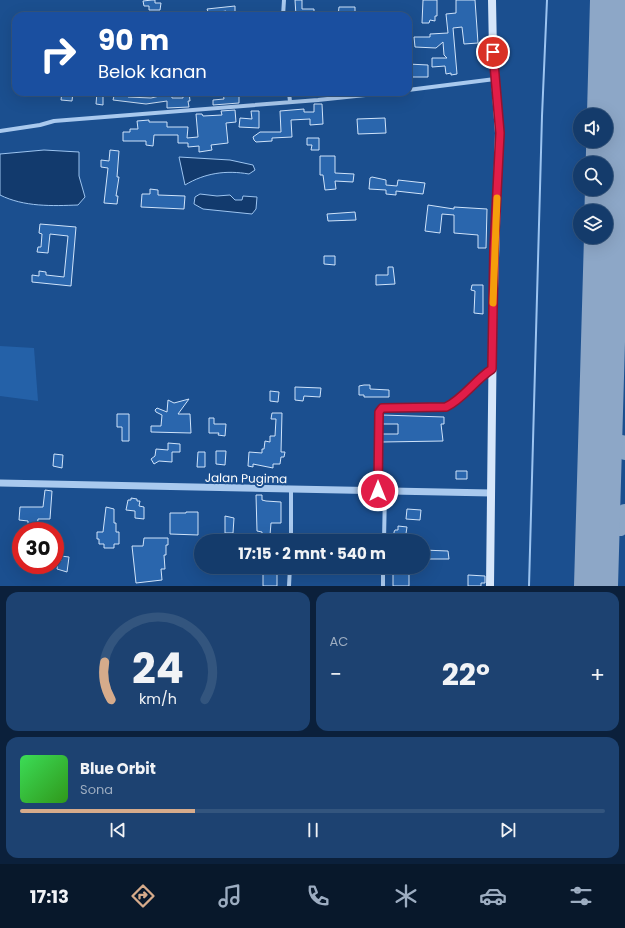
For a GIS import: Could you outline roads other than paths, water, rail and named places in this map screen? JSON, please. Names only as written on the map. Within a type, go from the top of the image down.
[{"type":"main road","points":[[490,586],[494,250],[500,133],[495,79],[492,0]]},
{"type":"street","points":[[284,0],[284,12]]},
{"type":"street","points":[[412,89],[495,79]]},
{"type":"street","points":[[289,96],[290,102]]},
{"type":"street","points":[[0,131],[40,125],[54,121],[352,96]]},
{"type":"street","points":[[384,534],[378,419],[379,412],[382,408],[446,407],[454,403],[473,383],[492,369]]},
{"type":"street","name":"Jalan Pugima","points":[[0,483],[492,493]]},
{"type":"street","points":[[291,490],[291,534]]},
{"type":"street","points":[[289,586],[290,574]]},
{"type":"street","points":[[383,574],[383,586]]},
{"type":"waterway","points":[[529,586],[542,116],[547,0]]}]
